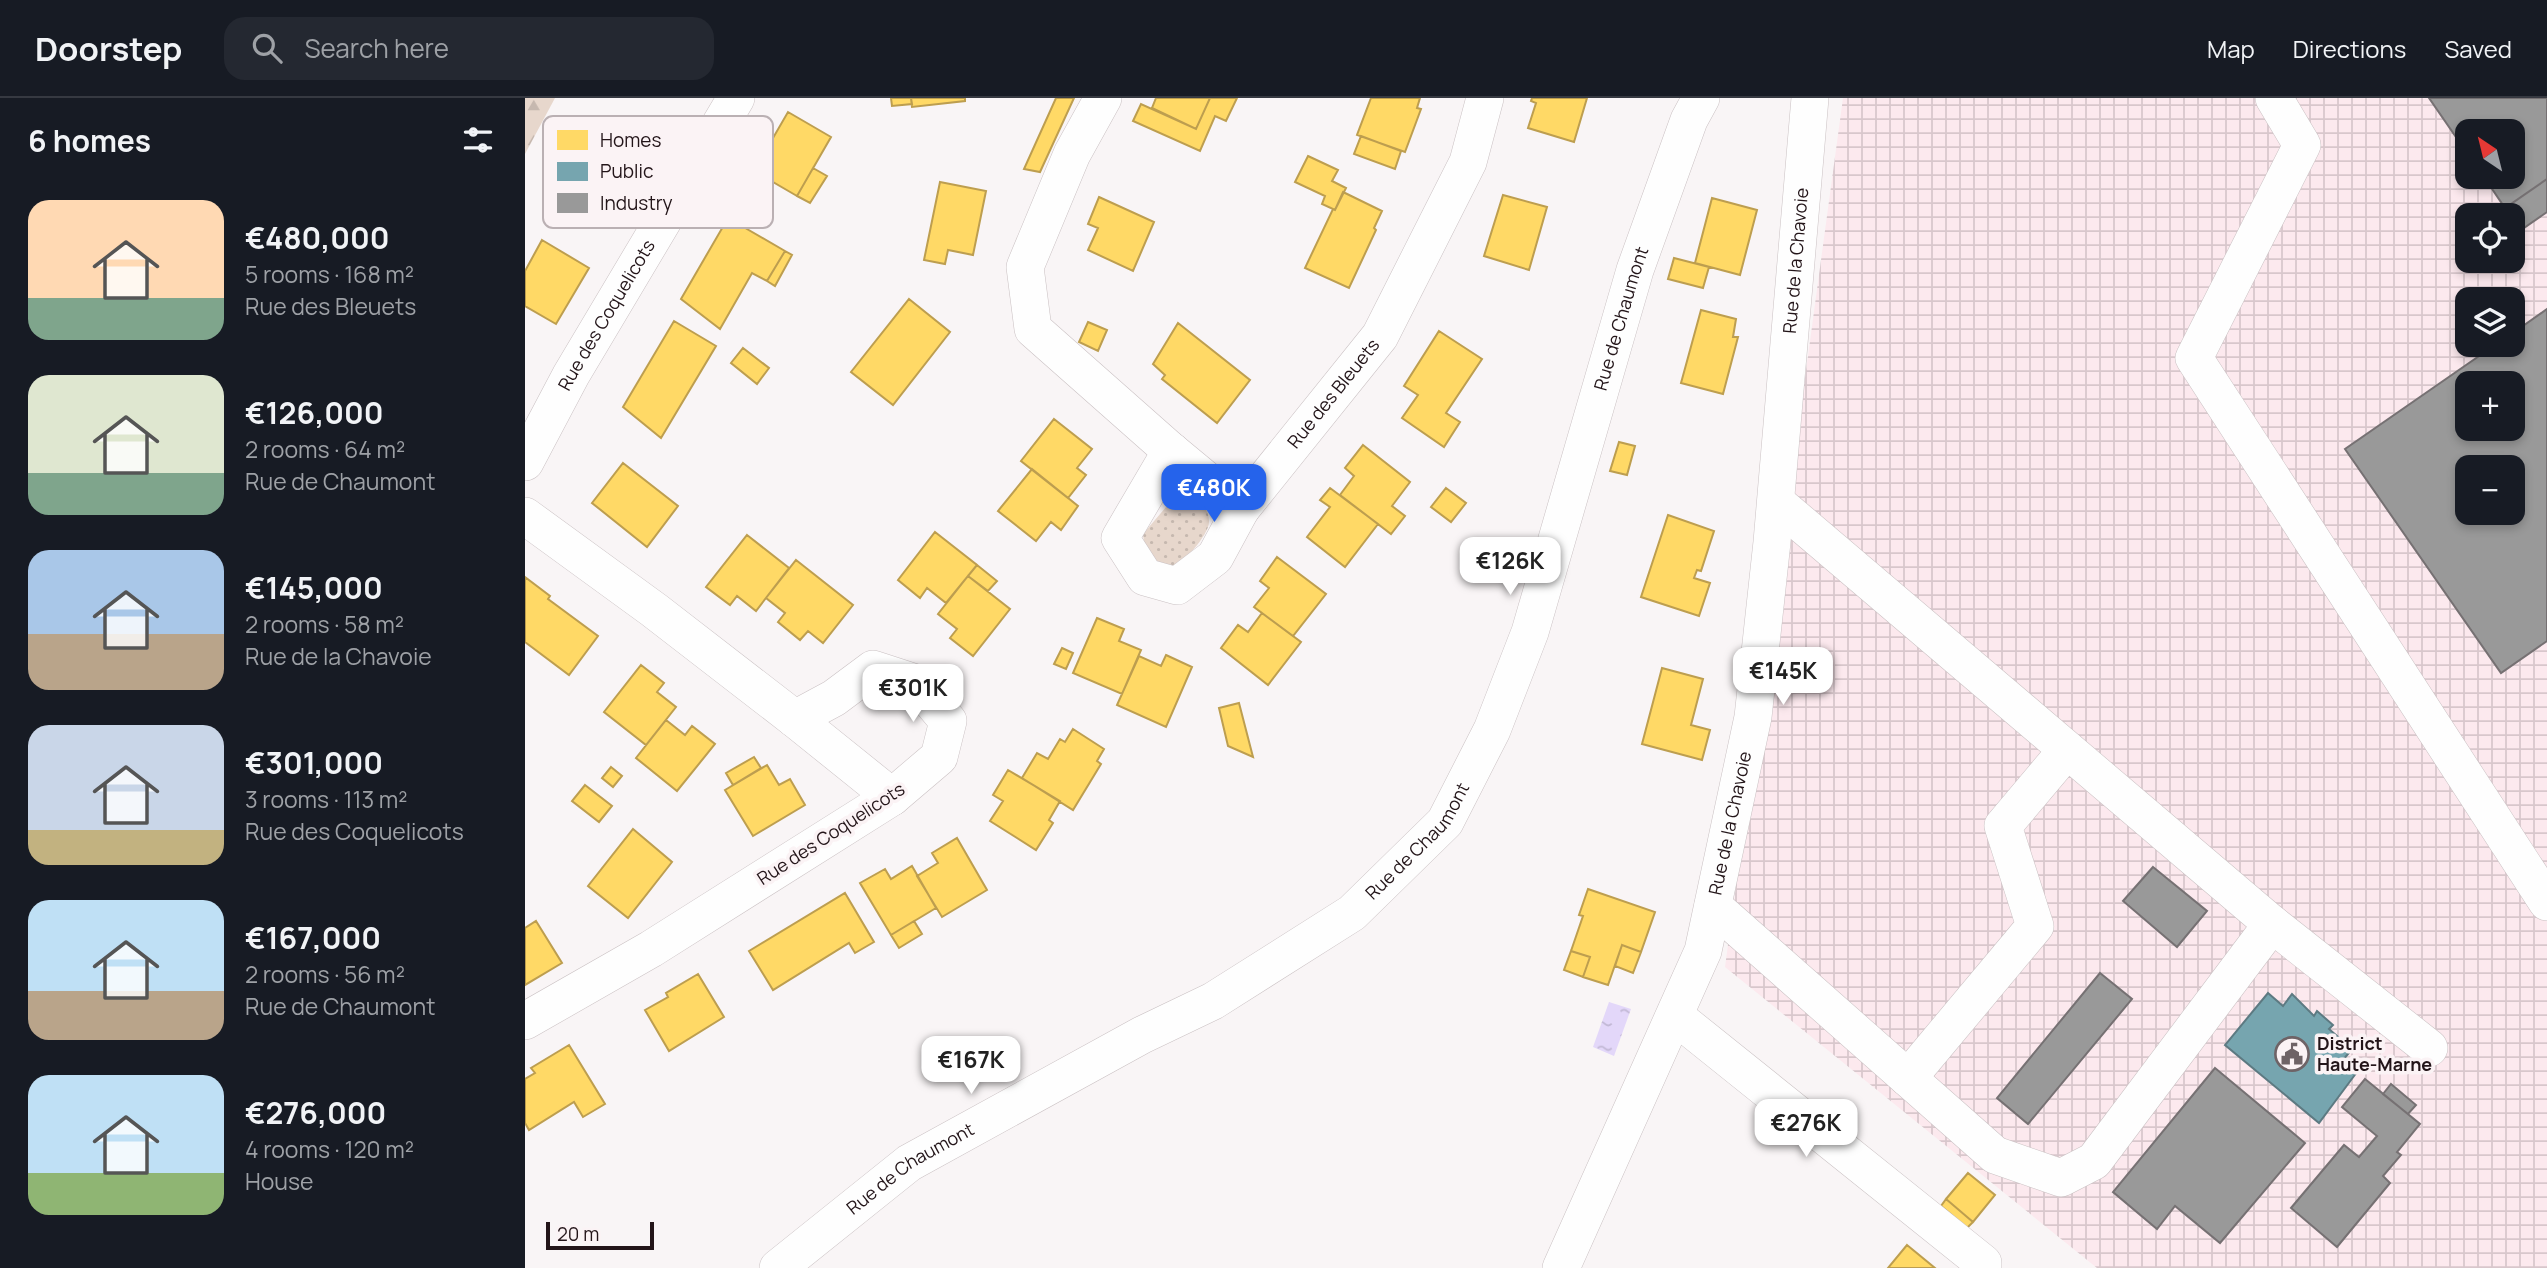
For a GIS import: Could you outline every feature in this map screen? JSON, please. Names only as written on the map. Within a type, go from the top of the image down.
[{"type":"street","name":"Rue des Coquelicots","points":[[725,116],[736,98]]},
{"type":"street","points":[[1103,98],[1072,154],[1025,267],[1033,329],[1241,509]]},
{"type":"street","name":"Rue des Bleuets","points":[[1171,451],[1120,538],[1145,578],[1177,586],[1215,557],[1241,509],[1380,337],[1468,162],[1485,98]]},
{"type":"street","name":"Rue de la Chavoie","points":[[1561,1268],[1703,951],[1713,906],[1753,717],[1776,502],[1810,98]]},
{"type":"street","points":[[2274,98],[2302,145],[2194,358],[2547,902]]},
{"type":"street","name":"Rue de Chaumont","points":[[778,1268],[909,1163],[1142,1035],[1213,1001],[1352,913],[1445,822],[1492,730],[1530,632],[1635,270],[1694,105]]},
{"type":"street","name":"Rue des Coquelicots","points":[[525,462],[571,375],[659,228]]},
{"type":"street","points":[[1776,502],[2272,923],[2429,1048]]},
{"type":"street","points":[[525,516],[795,719],[892,797]]},
{"type":"street","name":"Rue des Coquelicots","points":[[525,1021],[651,949],[892,797],[939,757],[948,721],[916,683],[873,669],[834,698],[795,719]]},
{"type":"street","points":[[1908,1078],[2035,926],[2003,826],[2067,750]]},
{"type":"street","points":[[1713,906],[1995,1154],[2061,1178],[2094,1161],[2272,923]]},
{"type":"street","points":[[1675,1016],[1983,1263],[1983,1268]]},
{"type":"shaded area","points":[[1843,98],[2547,98],[2547,1268],[2097,1268],[1725,967]]},
{"type":"green space","points":[[525,98],[555,98],[543,116],[525,154]]},
{"type":"green space","points":[[1195,498],[1203,505],[1209,517],[1208,527],[1200,542],[1186,557],[1166,567],[1145,550],[1143,534],[1172,500]]},
{"type":"water","points":[[1609,1002],[1631,1009],[1614,1056],[1593,1047]]},
{"type":"building: Homes","points":[[891,98],[911,98],[912,104],[892,106]]},
{"type":"building: Homes","points":[[911,98],[965,98],[965,101],[912,107]]},
{"type":"building: Homes","points":[[1056,98],[1074,98],[1040,172],[1024,169]]},
{"type":"building: Homes","points":[[1156,98],[1210,98],[1196,129],[1152,108]]},
{"type":"building: Homes","points":[[1210,98],[1237,98],[1226,121],[1215,116],[1200,151],[1133,121],[1141,104],[1196,129]]},
{"type":"building: Homes","points":[[1371,98],[1420,98],[1417,108],[1421,109],[1405,152],[1357,135]]},
{"type":"building: Homes","points":[[1532,98],[1587,98],[1574,142],[1528,128],[1536,103],[1531,101]]},
{"type":"building: Homes","points":[[788,112],[831,137],[797,196],[773,182],[773,138]]},
{"type":"building: Homes","points":[[1361,136],[1401,151],[1395,169],[1354,154]]},
{"type":"building: Homes","points":[[1308,156],[1338,170],[1332,181],[1346,188],[1335,210],[1322,204],[1325,196],[1295,182]]},
{"type":"building: Homes","points":[[813,168],[827,176],[810,203],[797,196]]},
{"type":"building: Homes","points":[[940,182],[986,191],[973,255],[948,250],[945,264],[924,260]]},
{"type":"building: Homes","points":[[1343,192],[1382,211],[1349,288],[1305,268]]},
{"type":"building: Homes","points":[[1503,195],[1547,207],[1529,270],[1484,256]]},
{"type":"building: Homes","points":[[1099,197],[1154,222],[1133,271],[1088,250],[1098,228],[1088,224]]},
{"type":"building: Homes","points":[[1712,198],[1757,210],[1740,275],[1695,263]]},
{"type":"building: Homes","points":[[722,228],[745,228],[785,251],[767,281],[752,273],[720,329],[681,299]]},
{"type":"building: Homes","points":[[542,240],[589,268],[556,324],[525,306],[525,271]]},
{"type":"building: Homes","points":[[785,251],[792,255],[775,286],[767,281]]},
{"type":"building: Homes","points":[[1674,258],[1709,267],[1703,288],[1668,279]]},
{"type":"building: Homes","points":[[909,299],[950,332],[893,405],[851,372]]},
{"type":"building: Homes","points":[[1701,310],[1736,319],[1733,337],[1738,337],[1723,394],[1681,383]]},
{"type":"building: Homes","points":[[674,321],[716,346],[661,438],[623,407]]},
{"type":"building: Homes","points":[[1088,322],[1107,330],[1098,351],[1079,342]]},
{"type":"building: Homes","points":[[1178,323],[1250,380],[1217,423],[1162,379],[1165,375],[1153,364]]},
{"type":"building: Homes","points":[[1439,331],[1482,359],[1446,413],[1460,422],[1444,447],[1402,418],[1418,395],[1404,386]]},
{"type":"building: Homes","points":[[743,348],[769,368],[757,384],[731,363]]},
{"type":"building: Homes","points":[[1054,419],[1092,449],[1077,468],[1086,475],[1068,498],[1021,461]]},
{"type":"building: Homes","points":[[1619,442],[1635,446],[1627,475],[1610,471]]},
{"type":"building: Homes","points":[[1363,445],[1410,482],[1392,506],[1405,516],[1391,534],[1340,495],[1354,476],[1345,468]]},
{"type":"building: Homes","points":[[623,463],[678,506],[647,547],[592,503]]},
{"type":"building: Homes","points":[[1032,469],[1078,506],[1061,530],[1051,522],[1036,541],[998,511]]},
{"type":"building: Homes","points":[[1330,488],[1378,524],[1345,567],[1307,537],[1330,507],[1320,500]]},
{"type":"building: Homes","points":[[1446,488],[1466,503],[1451,522],[1431,507]]},
{"type":"building: Homes","points":[[1668,515],[1714,531],[1701,571],[1697,570],[1694,578],[1710,583],[1699,616],[1641,597]]},
{"type":"building: Homes","points":[[935,532],[977,565],[946,603],[927,588],[920,598],[898,580]]},
{"type":"building: Homes","points":[[747,535],[789,568],[756,611],[737,596],[730,605],[706,587]]},
{"type":"building: Homes","points":[[1277,557],[1326,594],[1293,636],[1254,607],[1269,588],[1260,581]]},
{"type":"building: Homes","points":[[796,560],[853,605],[823,643],[808,631],[800,640],[778,622],[785,613],[766,598]]},
{"type":"building: Homes","points":[[977,565],[997,581],[988,591],[968,576]]},
{"type":"building: Homes","points":[[968,576],[1010,609],[973,656],[950,638],[957,629],[938,614]]},
{"type":"building: Homes","points":[[525,577],[550,596],[548,599],[598,636],[569,675],[525,642]]},
{"type":"building: Homes","points":[[1262,613],[1301,642],[1268,685],[1221,648],[1238,625],[1248,632]]},
{"type":"building: Homes","points":[[1097,618],[1124,629],[1119,641],[1141,650],[1122,694],[1073,673]]},
{"type":"building: Homes","points":[[1062,648],[1073,653],[1066,669],[1054,664]]},
{"type":"building: Homes","points":[[1166,655],[1192,667],[1166,727],[1117,705],[1139,656],[1161,666]]},
{"type":"building: Homes","points":[[641,665],[664,683],[657,692],[676,707],[646,745],[604,712]]},
{"type":"building: Homes","points":[[1662,668],[1703,679],[1691,725],[1710,730],[1702,760],[1642,744]]},
{"type":"building: Homes","points":[[1239,703],[1253,757],[1228,746],[1219,708]]},
{"type":"building: Homes","points":[[666,720],[685,735],[692,726],[715,744],[677,791],[636,758]]},
{"type":"building: Homes","points":[[1073,729],[1104,749],[1097,761],[1101,764],[1073,810],[1022,778],[1037,753],[1048,759],[1060,739],[1065,742]]},
{"type":"building: Homes","points":[[754,757],[761,768],[733,785],[726,773]]},
{"type":"building: Homes","points":[[767,765],[779,785],[790,779],[805,805],[753,836],[725,790]]},
{"type":"building: Homes","points":[[611,767],[622,776],[613,787],[602,778]]},
{"type":"building: Homes","points":[[1008,770],[1060,801],[1049,820],[1053,823],[1036,850],[990,821],[1003,801],[993,795]]},
{"type":"building: Homes","points":[[585,785],[612,806],[599,822],[572,801]]},
{"type":"building: Homes","points":[[633,829],[672,862],[628,918],[588,886]]},
{"type":"building: Homes","points":[[957,838],[987,890],[942,917],[917,876],[938,863],[932,853]]},
{"type":"building: Homes","points":[[912,866],[936,908],[891,935],[860,883],[885,869],[891,879]]},
{"type":"building: Homes","points":[[1588,889],[1655,912],[1641,952],[1622,945],[1608,985],[1583,977],[1590,957],[1571,951],[1583,916],[1579,915]]},
{"type":"building: Homes","points":[[845,893],[874,942],[855,953],[849,943],[773,990],[749,951]]},
{"type":"building: Homes","points":[[536,921],[562,963],[525,985],[525,928]]},
{"type":"building: Homes","points":[[914,921],[922,934],[899,948],[891,935]]},
{"type":"building: Homes","points":[[1622,945],[1641,952],[1633,973],[1615,966]]},
{"type":"building: Homes","points":[[1571,951],[1590,957],[1583,977],[1564,970]]},
{"type":"building: Homes","points":[[698,974],[724,1017],[669,1051],[645,1010],[668,997],[666,993]]},
{"type":"building: Homes","points":[[569,1045],[605,1104],[583,1117],[574,1102],[529,1130],[525,1123],[525,1079],[535,1073],[531,1068]]},
{"type":"building: Homes","points":[[1968,1173],[1995,1195],[1973,1222],[1946,1199]]},
{"type":"building: Homes","points":[[1946,1199],[1973,1222],[1967,1228],[1941,1206]]},
{"type":"building: Homes","points":[[1907,1245],[1935,1268],[1888,1268]]},
{"type":"building: Public","name":"District Haute-Marne","points":[[2268,993],[2283,1006],[2292,994],[2314,1016],[2317,1011],[2333,1025],[2329,1029],[2352,1049],[2343,1060],[2357,1072],[2319,1123],[2225,1045]]},
{"type":"building: Industry","points":[[2429,98],[2547,98],[2547,179],[2512,203],[2502,203],[2492,189],[2525,189],[2525,119],[2455,119],[2455,136]]},
{"type":"building: Industry","points":[[2547,179],[2547,212],[2525,227],[2525,203],[2512,203]]},
{"type":"building: Industry","points":[[2547,309],[2547,641],[2501,673],[2345,449],[2455,373],[2455,441],[2525,441],[2525,371],[2458,371],[2478,357],[2525,357],[2525,325]]},
{"type":"building: Industry","points":[[2153,867],[2207,911],[2177,947],[2123,901]]},
{"type":"building: Industry","points":[[2100,973],[2132,999],[2028,1124],[1997,1098]]},
{"type":"building: Industry","points":[[2215,1068],[2305,1143],[2220,1243],[2175,1206],[2157,1229],[2113,1192]]},
{"type":"building: Industry","points":[[2365,1079],[2420,1124],[2397,1152],[2401,1155],[2383,1176],[2390,1183],[2337,1247],[2291,1208],[2344,1145],[2359,1157],[2377,1136],[2342,1107]]},
{"type":"building: Industry","points":[[2391,1084],[2416,1105],[2408,1114],[2383,1094]]},
{"type":"place","name":"District Haute-Marne","points":[[2292,1054]]}]
